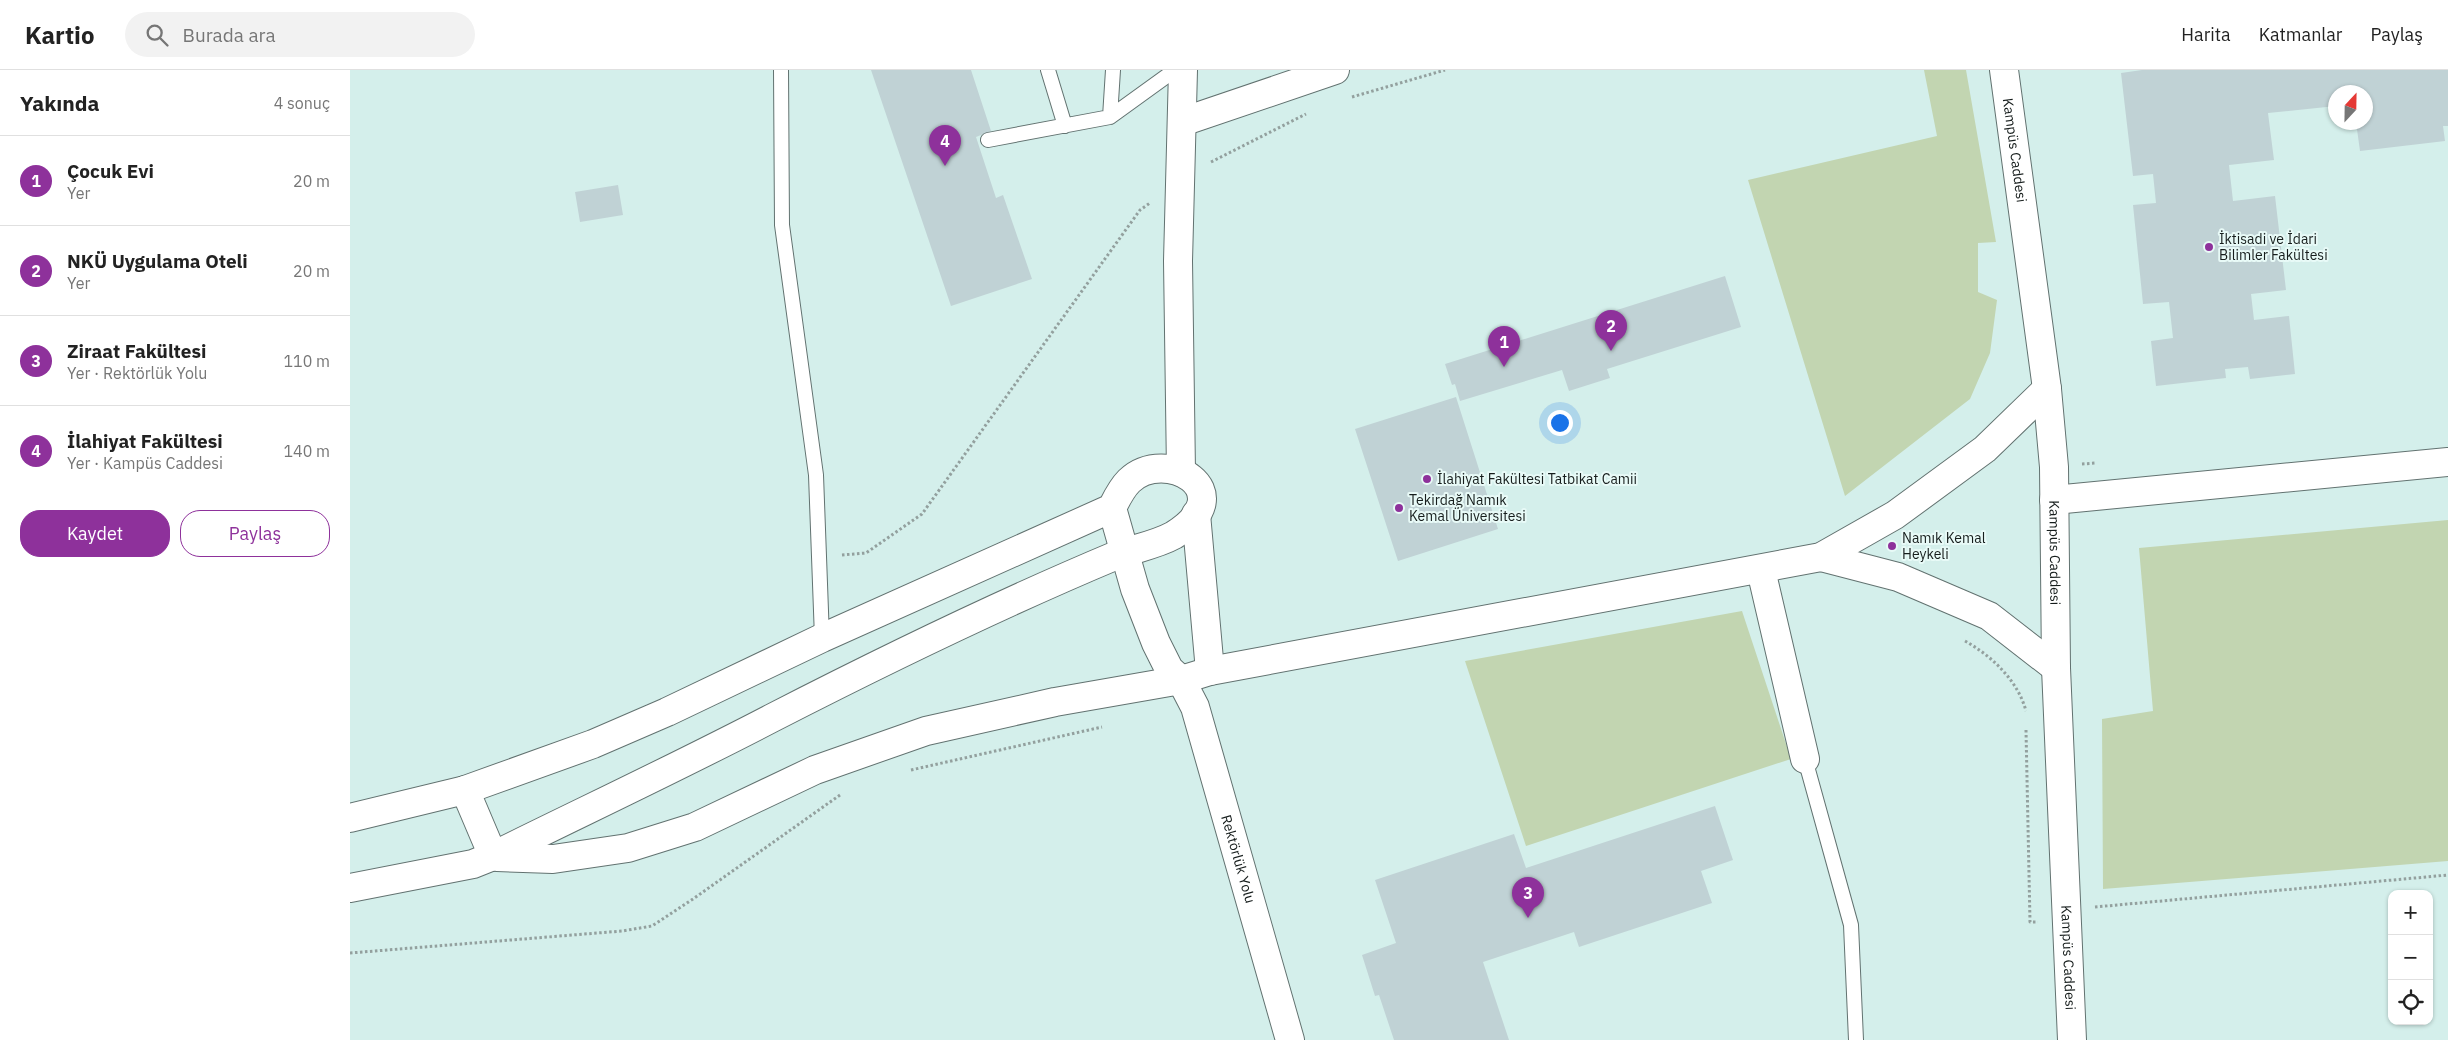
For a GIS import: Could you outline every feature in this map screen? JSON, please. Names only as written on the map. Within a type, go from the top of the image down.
[{"type":"street","points":[[1181,472],[1178,261],[1184,70]]},
{"type":"street","points":[[1289,70],[1328,72]]},
{"type":"street","name":"Kampüs Caddesi","points":[[2004,70],[2047,388],[2054,500],[2056,668],[2072,1040]]},
{"type":"street","points":[[1182,122],[1328,72]]},
{"type":"street","points":[[493,856],[553,859],[628,848],[695,827],[816,770],[926,731],[1055,702],[1181,680],[1210,672],[1761,570],[1822,557],[1895,515],[1985,449],[2047,388]]},
{"type":"street","points":[[2054,500],[2448,462]]},
{"type":"street","points":[[350,818],[465,790],[593,744],[667,712],[822,638],[1112,508],[1121,491],[1131,479],[1144,472],[1160,470],[1181,472],[1193,478],[1203,491],[1202,502],[1196,514],[1174,535],[1155,544],[1125,552],[1055,581],[838,683],[773,718],[493,856],[473,864],[350,888]]},
{"type":"street","points":[[1112,508],[1125,552]]},
{"type":"street","points":[[1196,514],[1210,672]]},
{"type":"street","name":"Rektörlük Yolu","points":[[1125,552],[1135,589],[1156,643],[1169,669],[1181,680],[1195,707],[1290,1040]]},
{"type":"street","points":[[1822,557],[1898,577],[1989,616],[2056,668]]},
{"type":"street","points":[[1761,570],[1805,758]]},
{"type":"street","points":[[465,790],[493,856]]},
{"type":"lane","points":[[782,70],[782,225],[816,474],[822,638]]},
{"type":"lane","points":[[1048,70],[1065,126]]},
{"type":"lane","points":[[1110,117],[1113,70]]},
{"type":"lane","points":[[988,140],[1110,117],[1175,70]]},
{"type":"lane","points":[[1805,758],[1852,925],[1856,1040]]},
{"type":"path","points":[[1350,97],[1445,70]]},
{"type":"path","points":[[819,557],[866,553],[922,514],[1140,210],[1207,164],[1314,110]]},
{"type":"path","points":[[1960,638],[1998,665],[2017,688],[2026,710],[2030,922],[2047,922],[2066,910],[2448,875]]},
{"type":"path","points":[[905,772],[1108,726]]},
{"type":"path","points":[[350,952],[612,931],[652,926],[843,793]]},
{"type":"shaded area","name":"Tekirdağ Namık Kemal Üniversitesi","points":[[350,70],[2448,70],[2448,1040],[350,1040]]},
{"type":"green space","points":[[1924,70],[1966,70],[1996,242],[1978,243],[1978,292],[1997,300],[1990,353],[1970,399],[1845,496],[1748,180],[1937,136]]},
{"type":"green space","points":[[2448,520],[2448,861],[2103,889],[2102,719],[2153,711],[2139,548]]},
{"type":"green space","points":[[1742,611],[1791,759],[1526,846],[1465,661]]},
{"type":"building","points":[[871,70],[971,70],[991,131],[976,137],[996,198],[1003,195],[1032,279],[951,306]]},
{"type":"building","name":"İktisadi ve İdari Bilimler Fakültesi","points":[[2142,70],[2448,70],[2448,126],[2443,126],[2445,141],[2360,151],[2357,130],[2373,130],[2373,85],[2328,85],[2328,107],[2268,113],[2274,160],[2229,165],[2233,201],[2275,196],[2286,290],[2251,294],[2254,320],[2289,316],[2295,374],[2250,379],[2248,367],[2225,369],[2226,378],[2156,386],[2151,341],[2173,338],[2169,302],[2143,304],[2133,205],[2156,203],[2153,174],[2133,176],[2121,73]]},
{"type":"building","points":[[618,185],[623,215],[580,222],[575,192]]},
{"type":"building","points":[[1725,276],[1741,327],[1607,369],[1610,378],[1569,391],[1562,370],[1460,401],[1455,384],[1452,385],[1445,364]]},
{"type":"building","name":"İlahiyat Fakültesi Tatbikat Camii","points":[[1456,397],[1498,529],[1398,561],[1355,429]]},
{"type":"building","points":[[1715,806],[1733,860],[1701,871],[1712,903],[1579,947],[1574,932],[1483,962],[1509,1040],[1394,1040],[1379,995],[1375,996],[1362,955],[1396,943],[1375,880],[1514,834],[1526,868]]},
{"type":"place","name":"İlahiyat Fakültesi","points":[[945,166]]},
{"type":"place","name":"İktisadi ve İdari Bilimler Fakültesi","points":[[2209,247]]},
{"type":"place","name":"NKÜ Uygulama Oteli","points":[[1611,351]]},
{"type":"place","name":"Çocuk Evi","points":[[1504,367]]},
{"type":"place","name":"İlahiyat Fakültesi Tatbikat Camii","points":[[1427,479]]},
{"type":"place","name":"Tekirdağ Namık Kemal Üniversitesi","points":[[1399,508]]},
{"type":"place","name":"Namık Kemal Heykeli","points":[[1892,546]]},
{"type":"place","name":"Ziraat Fakültesi","points":[[1528,918]]}]
